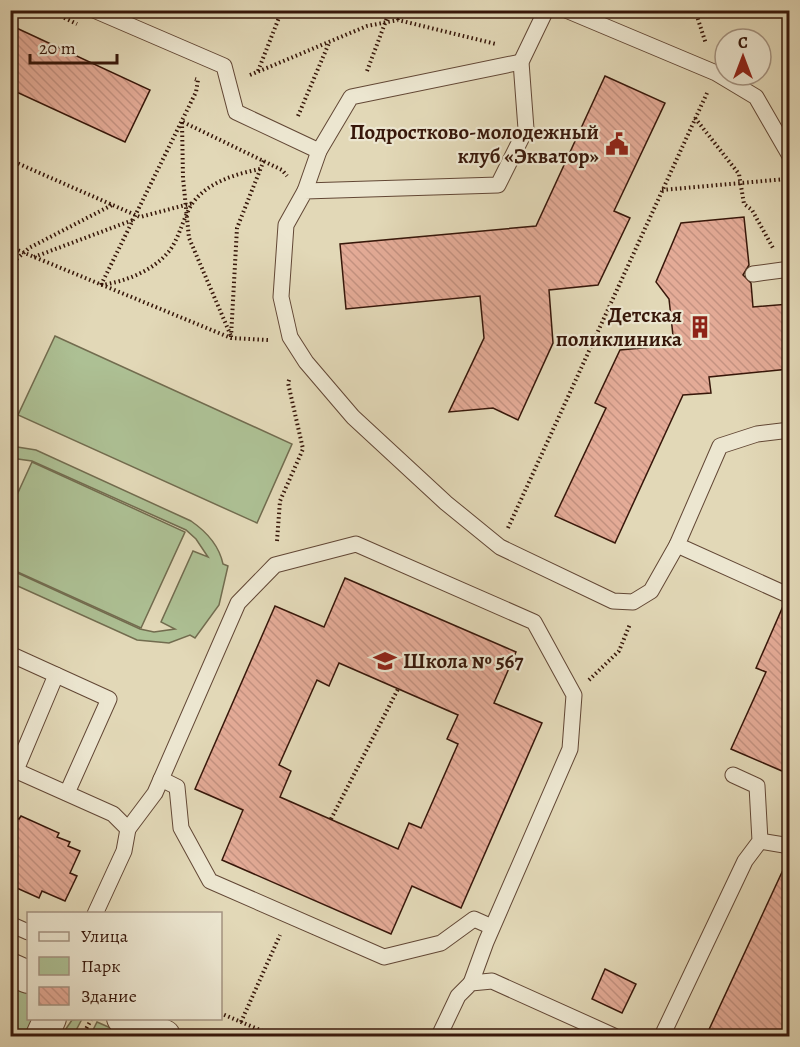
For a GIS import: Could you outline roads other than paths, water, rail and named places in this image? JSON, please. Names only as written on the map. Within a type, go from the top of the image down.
[{"type":"street","points":[[10,969],[27,977]]},
{"type":"street","points":[[42,1036],[49,1020]]},
{"type":"street","points":[[128,1020],[164,1036]]},
{"type":"lane","points":[[94,10],[224,66],[237,112],[319,151]]},
{"type":"lane","points":[[305,191],[498,185],[526,129],[521,62],[546,10]]},
{"type":"lane","points":[[566,10],[716,73],[756,97],[789,156]]},
{"type":"lane","points":[[521,62],[351,97],[319,151],[305,191],[286,225],[281,297],[285,322],[292,342],[306,362],[353,417],[447,503],[500,547],[613,601],[633,602],[651,591],[676,545],[720,446],[757,434],[789,429]]},
{"type":"lane","points":[[753,274],[787,269]]},
{"type":"lane","points":[[96,912],[124,851],[128,829],[155,793],[238,603],[275,565],[356,544],[534,622],[573,695],[570,749],[492,927],[471,983],[458,996],[439,1036]]},
{"type":"lane","points":[[676,545],[789,596]]},
{"type":"lane","points":[[10,654],[109,699],[67,793]]},
{"type":"lane","points":[[56,675],[13,769],[113,814],[128,829]]},
{"type":"lane","points":[[662,1036],[745,861],[760,841],[757,786],[733,775]]},
{"type":"lane","points":[[161,779],[177,787],[181,828],[210,881],[384,957],[441,943],[474,919],[492,927]]},
{"type":"lane","points":[[760,841],[789,846]]},
{"type":"lane","points":[[10,924],[27,932]]},
{"type":"lane","points":[[471,983],[492,981],[614,1036]]},
{"type":"place","name":"Подростково-молодежный клуб «Экватор»","points":[[617,144]]},
{"type":"place","name":"Детская поликлиника","points":[[700,327]]},
{"type":"place","name":"Школа № 567","points":[[385,661]]}]
